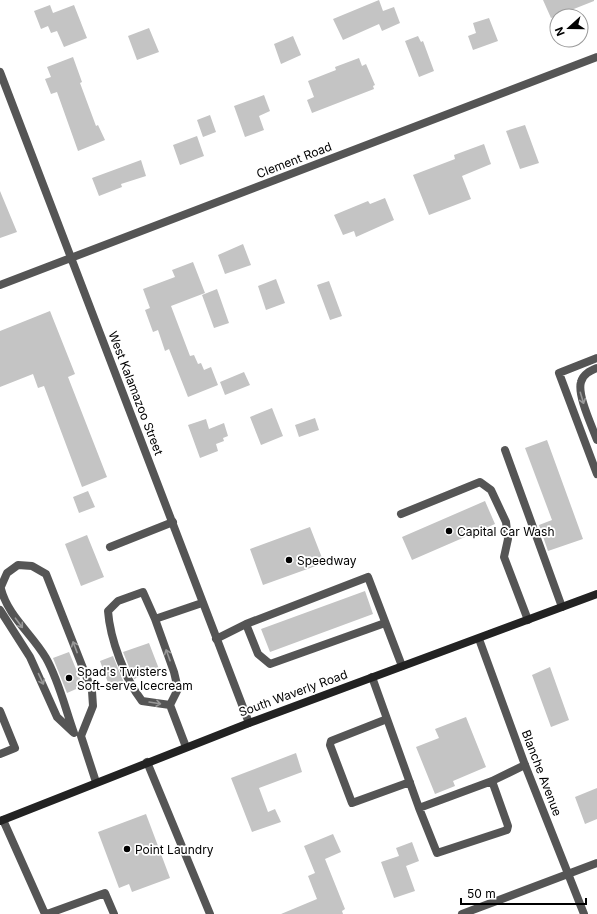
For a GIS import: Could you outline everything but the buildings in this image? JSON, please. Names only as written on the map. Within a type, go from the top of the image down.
[{"type":"main road","name":"South Waverly Road","points":[[1,820],[249,723],[597,594]]},
{"type":"street","name":"Clement Road","points":[[0,285],[597,57]]},
{"type":"street","name":"West Kalamazoo Street","points":[[0,72],[249,723]]},
{"type":"street","points":[[597,358],[559,373],[597,474]]},
{"type":"street","points":[[597,368],[587,372],[581,381],[580,393],[597,440]]},
{"type":"street","points":[[505,450],[562,607]]},
{"type":"street","points":[[401,514],[480,482],[491,490],[506,522],[508,539],[504,557],[528,620]]},
{"type":"street","points":[[110,547],[173,522]]},
{"type":"street","points":[[77,735],[93,706],[92,691],[46,574],[32,566],[18,565],[7,573],[0,589],[4,602],[45,657],[54,675],[77,735],[96,782]]},
{"type":"street","points":[[216,639],[246,624],[368,578],[402,666]]},
{"type":"street","points":[[170,705],[142,701],[132,688],[109,627],[108,611],[118,601],[143,592],[155,619],[174,672],[178,689],[170,705],[186,747]]},
{"type":"street","points":[[155,619],[202,603]]},
{"type":"street","points":[[0,610],[30,657],[57,717],[77,735]]},
{"type":"street","points":[[246,624],[258,654],[270,664],[385,622]]},
{"type":"street","name":"Blanche Avenue","points":[[479,639],[525,765],[584,914]]},
{"type":"street","points":[[372,677],[419,808],[437,853],[506,830],[508,826],[492,781]]},
{"type":"street","points":[[0,711],[15,748],[0,754]]},
{"type":"street","points":[[387,719],[331,741],[330,745],[352,803],[410,782]]},
{"type":"street","points":[[147,762],[210,914]]},
{"type":"street","points":[[419,808],[492,781],[525,765]]},
{"type":"street","points":[[1,820],[46,914],[105,893],[114,914]]},
{"type":"street","points":[[462,914],[597,863]]},
{"type":"place","name":"Capital Car Wash","points":[[449,531]]},
{"type":"place","name":"Speedway","points":[[289,560]]},
{"type":"place","name":"Spad's Twisters Soft-serve Icecream","points":[[69,678]]},
{"type":"place","name":"Point Laundry","points":[[127,849]]}]
